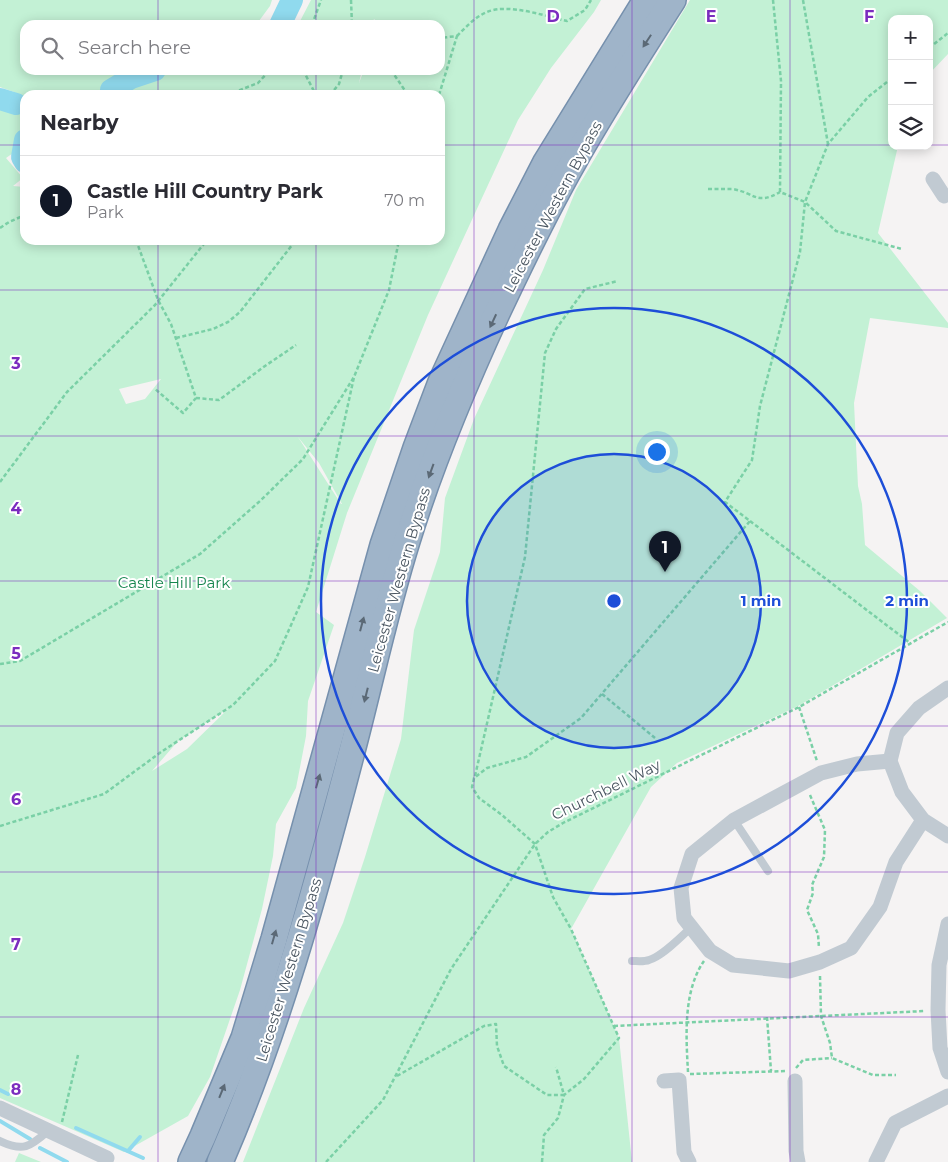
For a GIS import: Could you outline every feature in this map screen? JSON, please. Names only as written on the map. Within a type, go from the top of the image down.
[{"type":"highway","name":"Leicester Western Bypass","points":[[191,1162],[244,1038],[282,910],[383,545],[441,382],[511,230],[546,162],[646,0]]},
{"type":"highway","name":"Leicester Western Bypass","points":[[220,1162],[258,1068],[299,945],[351,755],[385,618],[407,542],[446,431],[478,355],[542,220],[574,161],[673,0]]},
{"type":"street","points":[[933,179],[947,198]]},
{"type":"street","points":[[948,688],[919,708],[897,733],[890,761],[902,792],[923,820],[948,836]]},
{"type":"street","points":[[890,761],[857,764],[821,773],[734,820],[692,854],[681,888],[684,918],[710,951],[734,965],[789,970],[820,962],[851,948],[880,907],[896,862],[923,820]]},
{"type":"street","points":[[948,924],[940,965],[943,1010],[940,1048],[948,1072]]},
{"type":"street","points":[[677,1079],[684,1152],[689,1162]]},
{"type":"street","points":[[794,1081],[798,1162]]},
{"type":"street","points":[[876,1162],[895,1123],[948,1096]]},
{"type":"street","points":[[0,1108],[107,1158]]},
{"type":"lane","points":[[734,820],[768,871]]},
{"type":"lane","points":[[632,961],[654,958],[692,927]]},
{"type":"lane","points":[[0,1141],[12,1147],[22,1148],[54,1133]]},
{"type":"path","points":[[314,20],[321,0]]},
{"type":"path","points":[[351,0],[352,20]]},
{"type":"path","points":[[441,90],[457,36],[473,21],[488,11],[509,8],[567,20],[585,10],[591,0]]},
{"type":"path","points":[[774,0],[781,81],[780,192]]},
{"type":"path","points":[[803,0],[828,144]]},
{"type":"path","points":[[933,45],[948,33]]},
{"type":"path","points":[[445,37],[457,36]]},
{"type":"path","points":[[240,90],[258,83],[265,75]]},
{"type":"path","points":[[306,75],[314,90]]},
{"type":"path","points":[[334,90],[339,84],[342,75]]},
{"type":"path","points":[[394,75],[405,90]]},
{"type":"path","points":[[888,81],[868,96],[828,144],[805,202],[800,252],[760,406],[752,460],[725,502],[910,643]]},
{"type":"path","points":[[708,189],[733,190],[752,197],[768,199],[780,192]]},
{"type":"path","points":[[780,192],[805,202],[836,231],[902,249]]},
{"type":"path","points":[[0,228],[20,217]]},
{"type":"path","points":[[138,245],[158,300],[171,324],[196,398]]},
{"type":"path","points":[[0,482],[68,392],[158,300],[203,245]]},
{"type":"path","points":[[176,338],[213,329],[228,322],[240,312],[292,245]]},
{"type":"path","points":[[0,826],[104,794],[161,752],[233,705],[275,661],[308,587],[354,377],[389,290],[398,245]]},
{"type":"path","points":[[396,1076],[484,1026],[496,1024],[497,1046],[504,1066],[547,1095],[564,1096],[584,1079],[620,1038],[571,929],[553,897],[535,844],[479,798],[472,788],[525,557],[545,353],[556,329],[585,289],[618,281]]},
{"type":"path","points":[[196,398],[219,400],[296,345]]},
{"type":"path","points":[[0,664],[20,661],[200,554],[260,501],[302,458],[354,377]]},
{"type":"path","points":[[154,388],[183,413],[196,398]]},
{"type":"path","points":[[474,778],[486,768],[526,757],[581,718],[750,521]]},
{"type":"path","name":"Churchbell Way","points":[[326,1162],[383,1100],[451,969],[535,844],[548,832],[564,822],[799,707],[948,622]]},
{"type":"path","points":[[602,694],[655,738]]},
{"type":"path","points":[[799,707],[821,773]]},
{"type":"path","points":[[805,780],[825,830],[824,857],[812,884],[813,894],[807,910],[818,934],[821,1016],[830,1043],[832,1058]]},
{"type":"path","points":[[710,951],[696,972],[685,1022],[677,1079],[771,1071],[794,1071],[804,1060],[832,1058],[874,1075],[896,1075]]},
{"type":"path","points":[[614,1026],[767,1017],[943,1010]]},
{"type":"path","points":[[767,1017],[771,1071]]},
{"type":"path","points":[[54,1133],[78,1055]]},
{"type":"path","points":[[542,1162],[544,1135],[558,1118],[564,1096],[556,1067]]},
{"type":"green space","points":[[0,0],[272,0],[260,20],[20,20],[20,75],[115,75],[104,90],[20,90],[20,96],[0,87]]},
{"type":"green space","name":"Castle Hill Park","points":[[311,0],[601,0],[551,68],[518,120],[428,315],[347,513],[316,612],[334,625],[308,701],[306,736],[296,788],[276,824],[273,856],[262,909],[240,990],[210,1077],[188,1116],[124,1152],[0,1098],[0,99],[16,104],[20,108],[20,148],[6,158],[20,174],[20,180],[13,186],[20,187],[20,245],[445,245],[445,90],[111,90],[146,75],[361,75],[359,83],[362,75],[445,75],[445,20],[301,20]],"holes":[[[161,379],[145,399],[126,404],[119,389]],[[298,437],[319,463],[342,504],[341,504]],[[229,708],[187,749],[152,771],[178,741]]]},
{"type":"green space","points":[[690,0],[948,0],[948,54],[933,70],[933,15],[888,15],[888,150],[897,150],[878,233],[948,323],[948,328],[870,318],[854,403],[858,486],[862,504],[865,545],[920,591],[947,618],[798,706],[677,763],[651,787],[571,929],[619,1038],[632,1162],[243,1162],[304,1008],[343,923],[401,739],[414,630],[440,552],[445,498],[474,419],[543,270],[576,190]]},
{"type":"green space","points":[[19,1153],[41,1162],[15,1162]]},
{"type":"waterway","points":[[282,20],[292,0]]},
{"type":"waterway","points":[[111,90],[140,75]]},
{"type":"waterway","points":[[0,99],[16,104]]},
{"type":"waterway","points":[[0,1090],[8,1094]]},
{"type":"waterway","points":[[0,1121],[30,1139]]},
{"type":"waterway","points":[[76,1128],[143,1158]]},
{"type":"waterway","points":[[128,1151],[140,1137]]},
{"type":"waterway","points":[[40,1148],[67,1162]]},
{"type":"place","name":"Castle Hill Country Park","points":[[665,572]]}]
